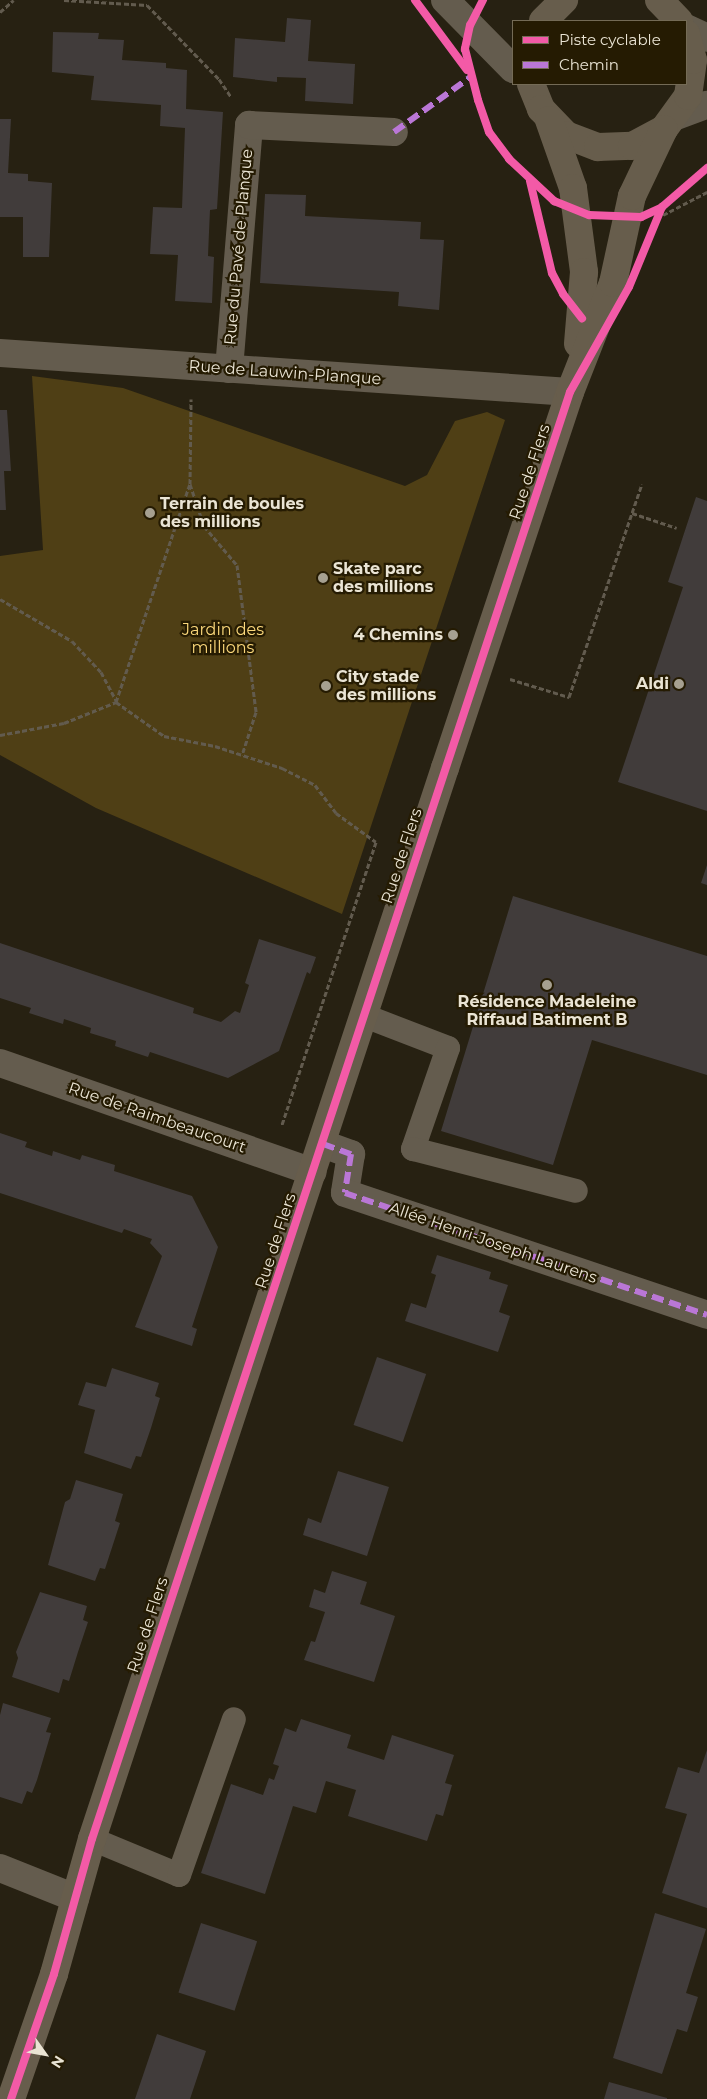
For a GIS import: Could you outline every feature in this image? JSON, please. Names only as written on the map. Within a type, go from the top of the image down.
[{"type":"main road","points":[[544,20],[564,0]]},
{"type":"main road","name":"Rue de Flers","points":[[11,2099],[52,1982],[92,1839],[323,1144],[478,669],[570,392],[613,283],[626,218],[636,185],[691,84],[693,60],[687,44]]},
{"type":"main road","points":[[535,96],[576,141],[610,149],[632,146],[670,123]]},
{"type":"main road","name":"Rue de Flers","points":[[535,96],[573,188],[584,272],[584,301],[570,392]]},
{"type":"street","points":[[445,0],[512,68]]},
{"type":"street","points":[[687,24],[707,38]]},
{"type":"street","points":[[670,123],[707,105]]},
{"type":"street","name":"Rue du Pavé de Planque","points":[[230,369],[249,125],[394,132]]},
{"type":"street","name":"Rue de Lauwin-Planque","points":[[0,353],[570,392]]},
{"type":"street","name":"Rue de Raimbeaucourt","points":[[0,1063],[313,1172]]},
{"type":"street","name":"Allée Henri-Joseph Laurens","points":[[323,1144],[351,1154],[345,1193],[707,1315]]},
{"type":"street","points":[[0,1868],[75,1898]]},
{"type":"lane","points":[[365,1016],[448,1048],[413,1149],[576,1191]]},
{"type":"lane","points":[[92,1839],[179,1875],[234,1719]]},
{"type":"path","points":[[0,12],[14,0]]},
{"type":"path","points":[[656,219],[707,192]]},
{"type":"path","points":[[626,218],[641,217],[669,202]]},
{"type":"path","points":[[656,219],[662,207]]},
{"type":"path","points":[[0,735],[64,722],[116,701],[190,484],[193,366]]},
{"type":"path","points":[[190,484],[204,526],[237,564],[256,712],[242,755]]},
{"type":"path","points":[[478,669],[569,697],[642,484]]},
{"type":"path","points":[[632,513],[677,528]]},
{"type":"path","points":[[0,599],[72,641],[101,672],[116,701],[164,736],[215,746],[282,768],[315,785],[336,812],[376,842],[272,1158]]},
{"type":"green space","name":"Jardin des millions","points":[[32,376],[123,388],[405,486],[427,475],[455,421],[487,412],[505,420],[342,914],[96,808],[0,755],[0,556],[43,550]]},
{"type":"building","points":[[287,18],[311,20],[308,61],[355,64],[353,104],[305,101],[306,78],[277,77],[277,82],[233,77],[235,38],[285,42]]},
{"type":"building","points":[[53,32],[99,33],[98,39],[124,40],[122,60],[166,63],[166,68],[187,70],[186,109],[223,112],[217,209],[210,210],[208,256],[214,257],[212,303],[175,301],[178,255],[150,254],[153,207],[182,208],[185,128],[160,126],[161,105],[91,100],[94,76],[52,72]]},
{"type":"building","points":[[0,119],[11,119],[8,173],[28,174],[28,181],[52,183],[49,257],[23,257],[23,217],[0,217]]},
{"type":"building","points":[[265,194],[306,195],[305,216],[421,222],[420,239],[444,240],[439,310],[398,306],[399,292],[260,283]]},
{"type":"building","points":[[0,410],[7,410],[11,471],[4,471],[6,510],[0,510]]},
{"type":"building","name":"Aldi","points":[[696,497],[707,501],[707,811],[618,782],[683,587],[668,582]]},
{"type":"building","points":[[707,865],[707,885],[701,883]]},
{"type":"building","name":"Résidence Madeleine Riffaud Batiment B","points":[[513,896],[707,956],[707,1075],[592,1040],[553,1165],[441,1131]]},
{"type":"building","points":[[259,939],[316,957],[310,974],[307,972],[279,1051],[228,1078],[150,1052],[148,1057],[115,1046],[116,1041],[90,1033],[91,1028],[64,1019],[63,1024],[29,1013],[31,1008],[0,998],[0,943],[194,1008],[193,1013],[221,1022],[235,1011],[240,1013],[249,985],[245,983]]},
{"type":"building","points":[[0,1133],[27,1142],[25,1147],[52,1156],[53,1151],[80,1160],[82,1155],[115,1165],[114,1171],[192,1196],[218,1247],[192,1327],[197,1329],[192,1346],[135,1327],[162,1256],[150,1243],[152,1239],[124,1229],[122,1233],[0,1193]]},
{"type":"building","points":[[437,1255],[491,1272],[489,1279],[508,1285],[499,1312],[510,1316],[498,1352],[405,1321],[411,1303],[426,1308],[436,1275],[431,1273]]},
{"type":"building","points":[[377,1357],[426,1374],[403,1442],[354,1425]]},
{"type":"building","points":[[112,1368],[159,1383],[155,1396],[160,1398],[151,1428],[141,1457],[136,1456],[131,1469],[84,1453],[95,1410],[78,1405],[86,1382],[106,1387]]},
{"type":"building","points":[[338,1471],[389,1487],[367,1556],[303,1535],[308,1518],[321,1523]]},
{"type":"building","points":[[76,1480],[123,1494],[115,1521],[120,1523],[105,1569],[100,1568],[95,1581],[48,1565],[65,1502],[70,1499]]},
{"type":"building","points":[[332,1571],[367,1582],[360,1604],[395,1616],[374,1682],[304,1660],[311,1641],[315,1642],[325,1612],[309,1607],[314,1589],[325,1593]]},
{"type":"building","points":[[40,1592],[87,1606],[83,1620],[88,1622],[69,1681],[63,1679],[59,1693],[12,1677],[18,1658],[16,1652]]},
{"type":"building","points":[[3,1703],[51,1718],[46,1732],[51,1733],[37,1780],[32,1793],[27,1791],[22,1804],[0,1797],[0,1715]]},
{"type":"building","points":[[301,1719],[351,1735],[347,1748],[384,1760],[392,1735],[454,1755],[445,1783],[452,1785],[443,1816],[436,1814],[427,1841],[348,1816],[356,1790],[326,1781],[316,1813],[293,1806],[265,1894],[201,1873],[231,1784],[263,1795],[269,1778],[274,1780],[279,1766],[273,1764],[285,1728],[296,1732]]},
{"type":"building","points":[[707,1750],[707,1908],[662,1893],[687,1814],[665,1808],[678,1767],[699,1773]]},
{"type":"building","points":[[655,1913],[706,1929],[686,1993],[698,1997],[687,2032],[677,2029],[662,2074],[613,2058]]},
{"type":"building","points":[[201,1923],[257,1941],[235,2011],[178,1992]]},
{"type":"building","points":[[157,2034],[206,2051],[190,2099],[135,2099]]},
{"type":"building","points":[[609,2082],[667,2098],[667,2099],[604,2099]]},
{"type":"marked path","points":[[394,132],[472,76]]},
{"type":"marked path","points":[[323,1144],[351,1154],[345,1193],[707,1315]]},
{"type":"cycle path","points":[[415,0],[467,70]]},
{"type":"cycle path","points":[[483,0],[470,25],[465,49],[478,100],[489,132],[509,159],[554,201],[589,215],[641,217],[662,207],[707,168]]},
{"type":"cycle path","points":[[530,181],[552,273],[563,294],[582,318]]},
{"type":"cycle path","points":[[11,2099],[54,1974],[92,1839],[570,392],[629,287],[662,207]]},
{"type":"place","name":"Terrain de boules des millions","points":[[150,513]]},
{"type":"place","name":"Skate parc des millions","points":[[323,578]]},
{"type":"place","name":"4 Chemins","points":[[453,635]]},
{"type":"place","name":"Aldi","points":[[679,684]]},
{"type":"place","name":"City stade des millions","points":[[326,686]]},
{"type":"place","name":"Résidence Madeleine Riffaud Batiment B","points":[[547,985]]}]
